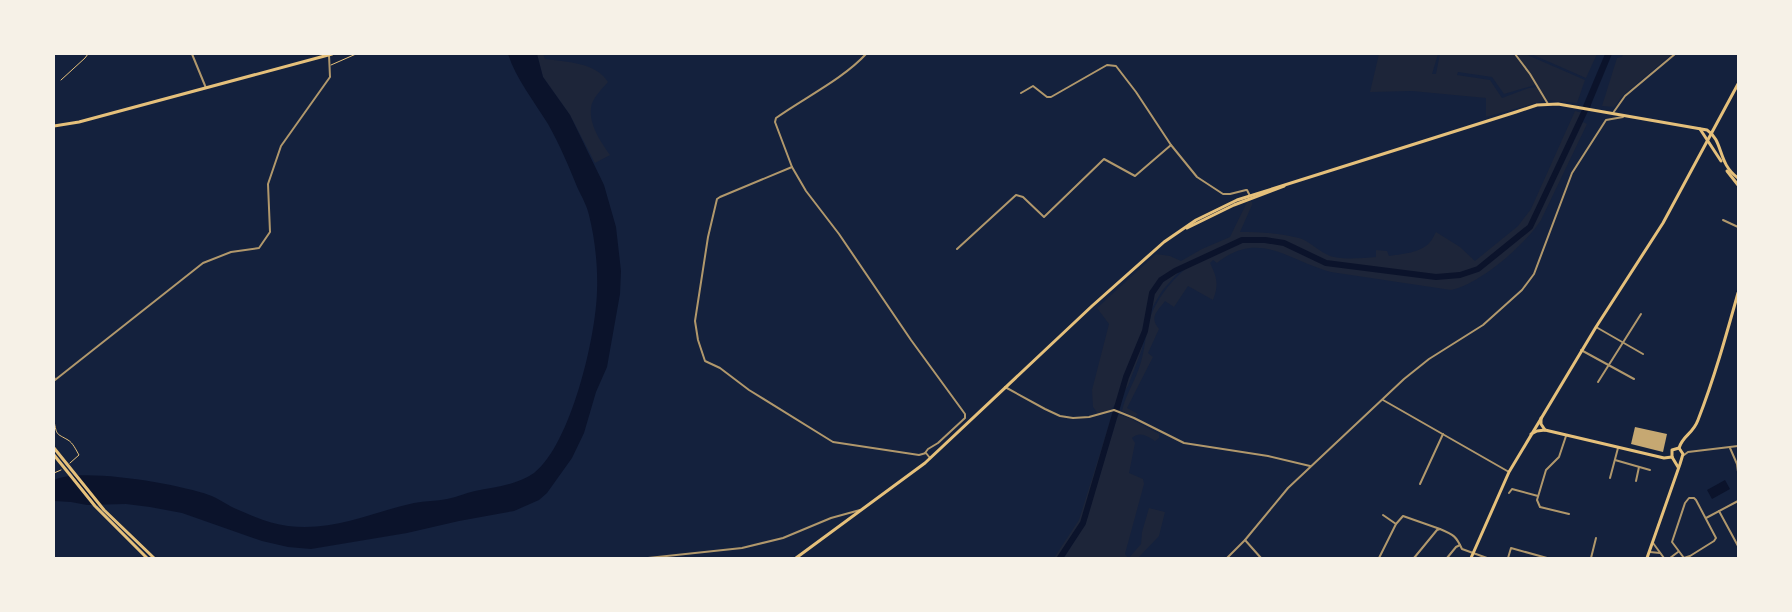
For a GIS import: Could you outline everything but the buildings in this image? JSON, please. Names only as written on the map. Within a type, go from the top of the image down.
[{"type":"main road","points":[[54,126],[79,122],[330,54]]},
{"type":"main road","points":[[1471,558],[1509,472],[1530,434],[1663,223],[1734,95],[1738,84]]},
{"type":"main road","points":[[796,558],[865,509],[930,458],[1138,264],[1177,233],[1250,197],[1545,104],[1578,106],[1700,128],[1711,134],[1718,142],[1725,165],[1738,178]]},
{"type":"main road","points":[[1700,128],[1707,142],[1738,185]]},
{"type":"main road","points":[[1647,558],[1678,470],[1683,439],[1695,427],[1706,400],[1738,293]]},
{"type":"main road","points":[[1543,413],[1541,424],[1545,430]]},
{"type":"main road","points":[[1530,434],[1545,430],[1664,458],[1681,457]]},
{"type":"main road","points":[[54,448],[62,462]]},
{"type":"main road","points":[[1678,470],[1678,464],[1673,458],[1672,450],[1680,449]]},
{"type":"main road","points":[[54,455],[147,558]]},
{"type":"main road","points":[[109,518],[154,558]]},
{"type":"street","points":[[192,54],[206,88]]},
{"type":"street","points":[[54,379],[203,263],[231,252],[259,248],[270,232],[268,184],[281,146],[330,77],[330,54]]},
{"type":"street","points":[[792,167],[717,199],[708,237],[695,321],[698,340],[705,361],[720,368],[749,390],[833,442],[919,455],[925,453],[928,449],[938,444],[965,418],[965,414],[806,191],[792,167],[775,122],[776,118],[825,86],[866,54]]},
{"type":"street","points":[[1515,54],[1530,74],[1545,104]]},
{"type":"street","points":[[1612,113],[1625,96],[1675,54]]},
{"type":"street","points":[[1021,92],[1033,86],[1047,97],[1051,97],[1112,64],[1116,66],[1136,92],[1171,145],[1197,177],[1223,194],[1248,190],[1250,197]]},
{"type":"street","points":[[1227,558],[1310,466],[1382,399],[1429,358],[1484,325],[1522,290],[1534,274],[1566,185],[1606,120],[1612,117],[1632,116]]},
{"type":"street","points":[[957,249],[1016,195],[1023,197],[1044,217],[1104,159],[1135,176],[1171,145]]},
{"type":"street","points":[[1723,220],[1738,227]]},
{"type":"street","points":[[1598,382],[1641,314]]},
{"type":"street","points":[[1596,327],[1643,354]]},
{"type":"street","points":[[1582,350],[1634,379]]},
{"type":"street","points":[[1005,387],[1060,416],[1073,418],[1089,417],[1114,410],[1134,418],[1184,444],[1268,456],[1310,466]]},
{"type":"street","points":[[1382,399],[1509,472]]},
{"type":"street","points":[[1420,484],[1443,434]]},
{"type":"street","points":[[1566,436],[1559,457],[1546,470],[1537,503],[1540,506],[1569,514]]},
{"type":"street","points":[[1680,449],[1688,452],[1738,446]]},
{"type":"street","points":[[1729,447],[1737,464],[1738,472]]},
{"type":"street","points":[[1610,478],[1618,448]]},
{"type":"street","points":[[1681,457],[1688,452]]},
{"type":"street","points":[[925,453],[930,458]]},
{"type":"street","points":[[1615,460],[1650,470]]},
{"type":"street","points":[[1636,481],[1639,467]]},
{"type":"street","points":[[1509,493],[1512,489],[1538,496]]},
{"type":"street","points":[[1688,498],[1694,498],[1716,539],[1686,558],[1678,552],[1672,542],[1688,498]]},
{"type":"street","points":[[1706,518],[1738,501]]},
{"type":"street","points":[[648,558],[742,548],[783,538],[831,518],[865,509]]},
{"type":"street","points":[[1719,511],[1738,546]]},
{"type":"street","points":[[1383,515],[1396,524]]},
{"type":"street","points":[[1380,558],[1396,524],[1404,516],[1453,534],[1462,549],[1487,558]]},
{"type":"street","points":[[1414,558],[1440,529]]},
{"type":"street","points":[[1591,558],[1596,538]]},
{"type":"street","points":[[1245,540],[1261,558]]},
{"type":"street","points":[[1653,543],[1664,558]]},
{"type":"street","points":[[1447,558],[1460,545]]},
{"type":"street","points":[[1508,558],[1511,548],[1547,558]]},
{"type":"street","points":[[1650,552],[1660,553]]},
{"type":"street","points":[[1670,558],[1678,552]]},
{"type":"path","points":[[61,80],[88,54]]},
{"type":"path","points":[[330,65],[356,54],[368,54]]},
{"type":"path","points":[[54,421],[58,436],[68,440],[79,455],[60,471],[54,473]]},
{"type":"shaded area","points":[[508,54],[537,54],[543,77],[570,115],[604,185],[616,227],[621,271],[620,294],[607,367],[596,392],[584,433],[572,458],[547,493],[539,500],[514,511],[407,533],[311,549],[288,547],[262,541],[182,513],[150,507],[126,504],[87,505],[54,501],[54,480],[67,476],[86,475],[130,478],[195,491],[212,496],[260,519],[288,526],[305,527],[337,524],[414,503],[447,499],[506,485],[534,473],[547,459],[559,439],[579,388],[596,311],[596,263],[593,234],[586,205],[548,124],[520,81]]},
{"type":"shaded area","points":[[537,54],[543,54],[545,59],[580,64],[603,75],[608,82],[593,101],[591,114],[596,133],[610,155],[595,163],[570,115],[543,77]]},
{"type":"shaded area","points":[[1379,54],[1438,54],[1432,74],[1436,74],[1440,54],[1513,54],[1535,85],[1504,94],[1492,77],[1458,72],[1457,75],[1490,80],[1502,98],[1537,87],[1544,99],[1543,101],[1486,117],[1486,98],[1412,91],[1370,92]]},
{"type":"shaded area","points":[[1517,54],[1525,54],[1585,80],[1577,103],[1547,100]]},
{"type":"shaded area","points":[[1531,54],[1597,54],[1586,78]]},
{"type":"shaded area","points":[[1605,54],[1612,54],[1590,107],[1583,106]]},
{"type":"shaded area","points":[[1623,54],[1672,54],[1622,96],[1614,107],[1602,106],[1617,58],[1622,57]]},
{"type":"shaded area","points":[[1575,111],[1583,113],[1560,163],[1563,164],[1583,122],[1587,124],[1541,220],[1525,240],[1501,262],[1475,280],[1451,290],[1331,272],[1288,255],[1260,248],[1232,253],[1217,263],[1213,260],[1210,263],[1217,285],[1213,300],[1188,286],[1174,307],[1165,301],[1155,315],[1156,325],[1159,329],[1148,353],[1153,357],[1127,408],[1138,414],[1135,417],[1122,411],[1141,362],[1152,312],[1160,298],[1170,284],[1188,267],[1239,240],[1189,264],[1162,291],[1146,318],[1142,349],[1128,386],[1111,410],[1098,414],[1093,407],[1092,390],[1109,324],[1097,308],[1156,254],[1170,256],[1181,261],[1202,249],[1230,237],[1247,202],[1252,202],[1240,232],[1270,233],[1299,238],[1322,252],[1337,258],[1376,257],[1376,250],[1387,251],[1389,256],[1405,254],[1422,249],[1431,241],[1436,232],[1460,247],[1475,261],[1518,226],[1531,209]]},
{"type":"shaded area","points":[[1119,415],[1129,418],[1159,434],[1159,438],[1155,441],[1141,435],[1132,438],[1135,443],[1129,473],[1143,479],[1144,484],[1125,554],[1128,558],[1064,558],[1085,524]]},
{"type":"shaded area","points":[[1114,417],[1082,523],[1060,558],[1054,558],[1079,520],[1111,418]]},
{"type":"shaded area","points":[[1725,480],[1730,489],[1712,499],[1707,490]]},
{"type":"shaded area","points":[[1149,508],[1165,512],[1159,536],[1138,558],[1129,558],[1141,544],[1142,532]]},
{"type":"waterway","points":[[1060,558],[1083,523],[1126,377],[1145,331],[1152,293],[1161,280],[1175,271],[1242,240],[1265,240],[1284,243],[1326,263],[1436,277],[1460,275],[1478,269],[1530,227],[1588,104]]}]
